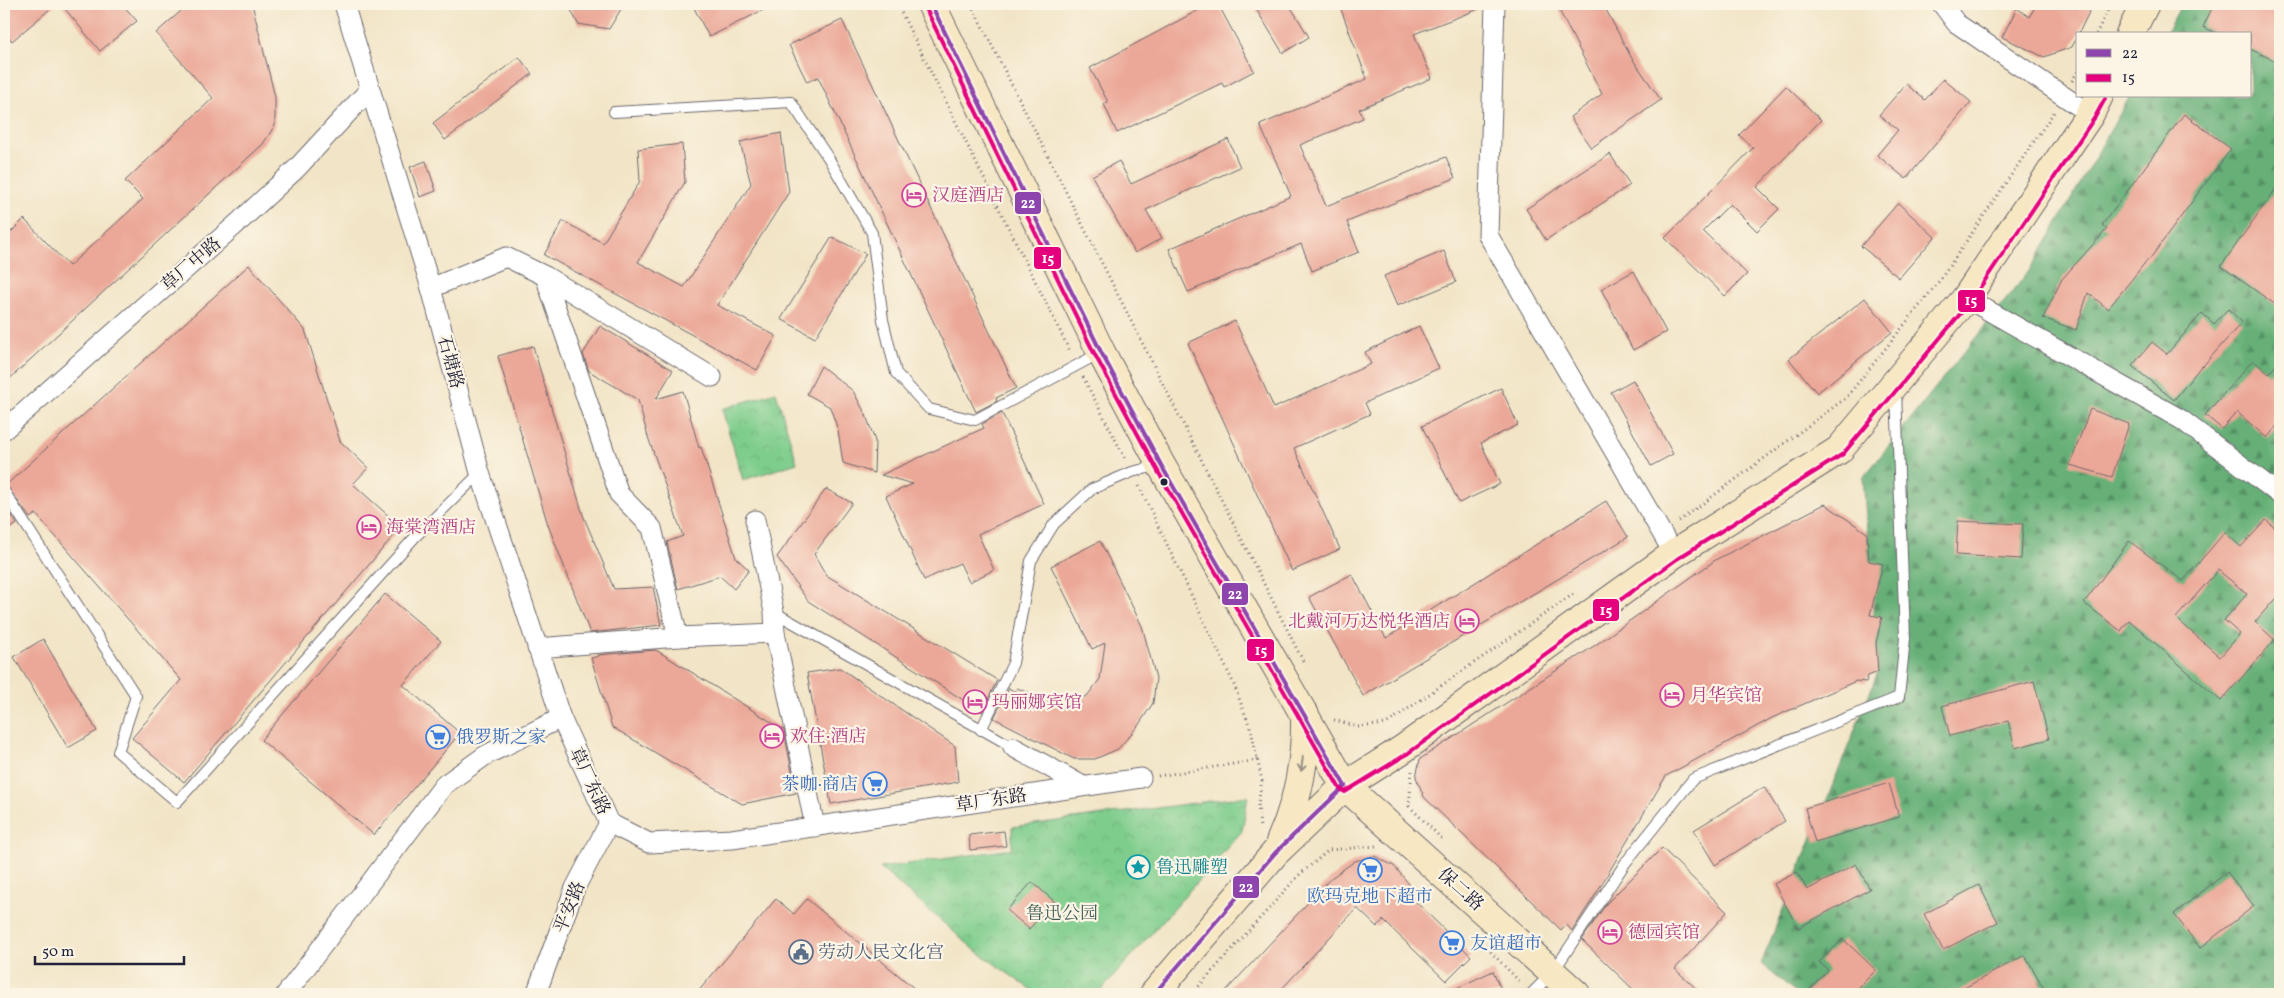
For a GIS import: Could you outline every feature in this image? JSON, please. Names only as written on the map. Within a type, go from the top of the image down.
[{"type":"main road","name":"保二路","points":[[931,4],[1101,352],[1161,465],[1345,786],[1576,994]]},
{"type":"main road","points":[[2131,32],[2145,4]]},
{"type":"main road","points":[[1267,842],[1345,786],[1403,749],[1668,544],[1839,450],[1966,298],[2095,105]]},
{"type":"main road","points":[[1154,994],[1267,842],[1291,817],[1300,778],[1305,736],[1305,715]]},
{"type":"street","name":"石塘路","points":[[344,4],[431,288],[480,473],[561,718]]},
{"type":"street","points":[[1495,4],[1488,235],[1668,544]]},
{"type":"street","points":[[1942,4],[1956,23],[2065,97],[2095,105]]},
{"type":"street","name":"草厂中路","points":[[4,430],[242,220],[297,168],[370,89]]},
{"type":"street","points":[[431,288],[506,256],[545,276],[712,377]]},
{"type":"street","points":[[545,276],[619,494],[652,528],[678,637]]},
{"type":"street","points":[[1966,298],[2182,420],[2280,495]]},
{"type":"street","points":[[755,520],[774,612],[775,633],[815,827]]},
{"type":"street","points":[[537,648],[678,637],[775,633]]},
{"type":"street","points":[[286,994],[444,785],[486,755],[561,718]]},
{"type":"street","name":"草厂东路","points":[[561,718],[610,823],[649,843],[732,839],[1141,778]]},
{"type":"street","points":[[1014,747],[1084,786]]},
{"type":"street","name":"平安路","points":[[536,994],[575,888],[610,823]]},
{"type":"lane","points":[[614,112],[791,102],[829,159],[872,233],[883,320],[896,373],[929,409],[974,420],[1101,352]]},
{"type":"lane","points":[[1531,994],[1553,972],[1626,862],[1693,779],[1898,697],[1905,638],[1895,383]]},
{"type":"lane","points":[[981,730],[1013,663],[1031,561],[1054,524],[1092,488],[1132,472],[1161,465]]},
{"type":"lane","points":[[4,491],[136,696],[118,752],[177,802],[414,537],[480,473]]},
{"type":"lane","points":[[774,612],[1014,747]]},
{"type":"path","points":[[898,4],[1132,472],[1233,682],[1251,730],[1258,760],[1262,782],[1258,804],[1267,842]]},
{"type":"path","points":[[971,4],[1307,669]]},
{"type":"path","points":[[2097,32],[2111,4]]},
{"type":"path","points":[[1668,544],[1846,398],[1940,280],[2065,97],[2076,74]]},
{"type":"path","points":[[1332,719],[1358,727],[1386,724],[1581,590]]},
{"type":"path","points":[[1141,778],[1258,760]]},
{"type":"path","points":[[1192,994],[1298,876],[1329,850],[1378,846]]},
{"type":"path","points":[[1483,944],[1531,994]]},
{"type":"green space","points":[[2182,4],[2280,4],[2280,994],[1798,994],[1761,964],[1878,672],[1863,478],[2033,266],[2129,98],[2252,98],[2252,32],[2166,32]]},
{"type":"green space","points":[[776,392],[797,463],[743,480],[722,409]]},
{"type":"green space","name":"鲁迅公园","points":[[1248,796],[1242,831],[1098,994],[1037,994],[975,950],[880,868],[1012,849],[1012,827]]},
{"type":"building","points":[[4,4],[56,4],[12,41],[4,32]]},
{"type":"building","points":[[61,4],[122,4],[137,21],[100,51]]},
{"type":"building","points":[[189,4],[252,4],[275,97],[275,125],[263,144],[4,384],[4,239],[24,219],[69,266],[143,199],[125,181],[213,98],[156,33]]},
{"type":"building","points":[[568,4],[624,4],[609,29],[578,24]]},
{"type":"building","points":[[692,4],[775,4],[709,37]]},
{"type":"building","points":[[1210,4],[1218,4],[1254,71],[1224,87],[1222,83],[1117,133],[1104,104],[1108,102],[1090,68]]},
{"type":"building","points":[[1253,4],[1289,4],[1309,37],[1283,53]]},
{"type":"building","points":[[1339,4],[1484,4],[1484,7],[1414,34],[1432,78],[1359,109],[1363,118],[1300,145],[1326,206],[1446,157],[1455,178],[1347,222],[1359,252],[1312,271],[1301,244],[1188,292],[1169,249],[1291,196],[1260,125],[1367,79]]},
{"type":"building","points":[[1571,4],[1603,4],[1631,57],[1661,100],[1591,148],[1570,117],[1602,94],[1559,10]]},
{"type":"building","points":[[2037,4],[2093,4],[2079,32],[2076,32],[2076,39],[2072,47],[2044,57],[2002,37],[2017,8],[2029,17]]},
{"type":"building","points":[[2214,4],[2280,4],[2280,63],[2252,50],[2252,32],[2214,32],[2203,27]]},
{"type":"building","points":[[842,20],[1016,388],[996,398],[997,401],[976,412],[818,77],[807,82],[789,45]]},
{"type":"building","points":[[519,57],[532,74],[445,140],[433,123]]},
{"type":"building","points":[[1943,79],[1971,102],[1906,179],[1877,155],[1898,130],[1879,115],[1906,84],[1925,100]]},
{"type":"building","points":[[1786,86],[1821,120],[1757,187],[1779,209],[1757,231],[1730,204],[1703,231],[1747,274],[1725,296],[1665,238],[1753,148],[1739,135]]},
{"type":"building","points":[[2184,114],[2231,149],[2149,260],[2108,309],[2088,293],[2076,330],[2043,318],[2062,279],[2107,229],[2102,225]]},
{"type":"building","points":[[781,133],[789,192],[717,305],[776,336],[757,370],[544,255],[563,221],[603,243],[640,181],[638,149],[682,144],[685,182],[638,262],[684,287],[751,184],[740,142]]},
{"type":"building","points":[[1228,139],[1240,167],[1146,210],[1162,238],[1135,253],[1092,176],[1119,161],[1131,184]]},
{"type":"building","points":[[1610,154],[1630,185],[1546,240],[1526,209]]},
{"type":"building","points":[[426,161],[436,191],[420,197],[410,167]]},
{"type":"building","points":[[2280,183],[2280,308],[2221,266]]},
{"type":"building","points":[[1898,203],[1935,237],[1899,278],[1861,246]]},
{"type":"building","points":[[832,237],[866,254],[815,338],[781,319]]},
{"type":"building","points":[[1444,251],[1456,282],[1397,306],[1384,276]]},
{"type":"building","points":[[249,265],[305,330],[340,441],[368,468],[353,484],[401,527],[184,782],[132,738],[181,680],[36,514],[30,518],[6,485]]},
{"type":"building","points":[[1634,271],[1666,332],[1633,350],[1601,289]]},
{"type":"building","points":[[1865,298],[1892,332],[1817,393],[1789,359]]},
{"type":"building","points":[[2228,309],[2242,322],[2202,365],[2174,400],[2132,366],[2152,342],[2167,354],[2202,313],[2214,324]]},
{"type":"building","points":[[1235,321],[1274,408],[1371,364],[1365,352],[1419,326],[1439,368],[1365,403],[1370,414],[1294,448],[1340,549],[1292,571],[1188,343]]},
{"type":"building","points":[[600,326],[673,370],[656,399],[683,391],[699,448],[701,447],[736,558],[749,570],[734,589],[720,576],[678,589],[667,542],[683,536],[648,437],[638,400],[589,371],[583,354]]},
{"type":"building","points":[[533,346],[583,515],[614,589],[653,587],[661,625],[590,633],[548,525],[498,356]]},
{"type":"building","points":[[2253,360],[2269,374],[2280,360],[2280,422],[2267,438],[2237,412],[2222,429],[2205,415]]},
{"type":"building","points":[[821,366],[853,391],[866,415],[875,441],[874,473],[843,463],[838,430],[830,407],[807,394]]},
{"type":"building","points":[[1633,380],[1673,454],[1651,466],[1611,392]]},
{"type":"building","points":[[1501,388],[1518,425],[1481,443],[1500,484],[1459,503],[1422,426]]},
{"type":"building","points":[[2090,409],[2129,424],[2112,477],[2070,465]]},
{"type":"building","points":[[1002,413],[1044,504],[978,534],[994,570],[969,582],[960,563],[924,580],[886,496],[913,484],[881,475],[984,428],[982,424]]},
{"type":"building","points":[[826,489],[852,503],[814,554],[826,575],[997,680],[982,712],[808,601],[777,557]]},
{"type":"building","points":[[1606,501],[1628,537],[1363,696],[1309,597],[1352,574],[1386,638]]},
{"type":"building","points":[[4,503],[17,524],[4,532]]},
{"type":"building","name":"月华宾馆","points":[[1825,504],[1867,533],[1869,561],[1883,564],[1870,615],[1882,617],[1876,643],[1878,672],[1868,676],[1866,682],[1856,681],[1772,718],[1666,776],[1572,931],[1566,924],[1561,930],[1424,797],[1416,777],[1420,759],[1594,646],[1717,559]]},
{"type":"building","points":[[2266,520],[2280,532],[2280,593],[2255,622],[2275,640],[2221,701],[2129,620],[2121,631],[2084,603],[2129,541],[2183,581],[2225,532],[2241,547]],"holes":[[[2218,570],[2247,594],[2224,620],[2240,634],[2220,657],[2176,618]]]},
{"type":"building","points":[[1958,521],[2023,524],[2021,559],[1956,555]]},
{"type":"building","points":[[1100,541],[1142,626],[1156,678],[1153,703],[1138,726],[1118,749],[1095,759],[1074,759],[994,718],[1009,688],[1015,692],[1017,688],[1051,701],[1067,704],[1087,696],[1100,679],[1105,643],[1092,649],[1051,566]]},
{"type":"building","points":[[385,594],[441,641],[403,685],[460,733],[374,835],[261,740]]},
{"type":"building","points":[[43,639],[97,731],[68,748],[14,657]]},
{"type":"building","points":[[656,650],[784,730],[796,793],[742,804],[612,727],[591,658],[598,655]]},
{"type":"building","points":[[840,668],[955,746],[958,782],[831,804],[807,673]]},
{"type":"building","points":[[2034,681],[2049,739],[2015,748],[2008,721],[1950,736],[1942,706]]},
{"type":"building","points":[[1889,783],[1899,817],[1815,842],[1805,808]]},
{"type":"building","points":[[1764,787],[1785,821],[1715,865],[1694,830]]},
{"type":"building","points":[[1004,831],[1006,846],[970,850],[969,835]]},
{"type":"building","points":[[1662,848],[1727,912],[1675,969],[1702,994],[1638,994],[1582,940],[1606,904]]},
{"type":"building","points":[[1374,856],[1394,866],[1413,889],[1408,894],[1471,956],[1446,981],[1383,920],[1377,927],[1357,908],[1277,994],[1223,994],[1331,878],[1355,861]]},
{"type":"building","points":[[1856,864],[1870,889],[1798,928],[1774,884],[1797,872],[1807,890]]},
{"type":"building","points":[[2227,872],[2254,906],[2200,948],[2174,914]]},
{"type":"building","points":[[1032,882],[1054,901],[1029,929],[1007,910]]},
{"type":"building","points":[[1979,885],[1998,922],[1943,950],[1924,914]]},
{"type":"building","name":"劳动人民文化宫","points":[[776,899],[794,914],[807,899],[921,994],[696,994]]},
{"type":"building","points":[[1843,939],[1876,970],[1852,994],[1805,994],[1828,970],[1819,962]]},
{"type":"building","points":[[2025,955],[2047,994],[1953,994]]},
{"type":"building","points":[[1493,971],[1503,994],[1444,994]]},
{"type":"transit line","name":"22","points":[[931,4],[1101,352],[1161,465],[1345,786]]},
{"type":"transit line","name":"15","points":[[925,7],[1095,355],[1156,468],[1340,789],[1345,792],[1407,754],[1677,559],[1843,454],[1971,301],[2095,117],[2105,99]]},
{"type":"transit line","name":"22","points":[[1154,994],[1275,853],[1345,786]]},
{"type":"place","name":"汉庭酒店","points":[[914,195]]},
{"type":"place","name":"海棠湾酒店","points":[[369,527]]},
{"type":"place","name":"北戴河万达悦华酒店","points":[[1467,621]]},
{"type":"place","name":"月华宾馆","points":[[1672,695]]},
{"type":"place","name":"玛丽娜宾馆","points":[[975,702]]},
{"type":"place","name":"欢住·酒店","points":[[772,736]]},
{"type":"place","name":"俄罗斯之家","points":[[438,737]]},
{"type":"place","name":"茶咖·商店","points":[[875,784]]},
{"type":"place","name":"鲁迅雕塑","points":[[1138,867]]},
{"type":"place","name":"欧玛克地下超市","points":[[1370,870]]},
{"type":"place","name":"德园宾馆","points":[[1610,932]]},
{"type":"place","name":"友谊超市","points":[[1452,943]]},
{"type":"place","name":"劳动人民文化宫","points":[[801,952]]}]
